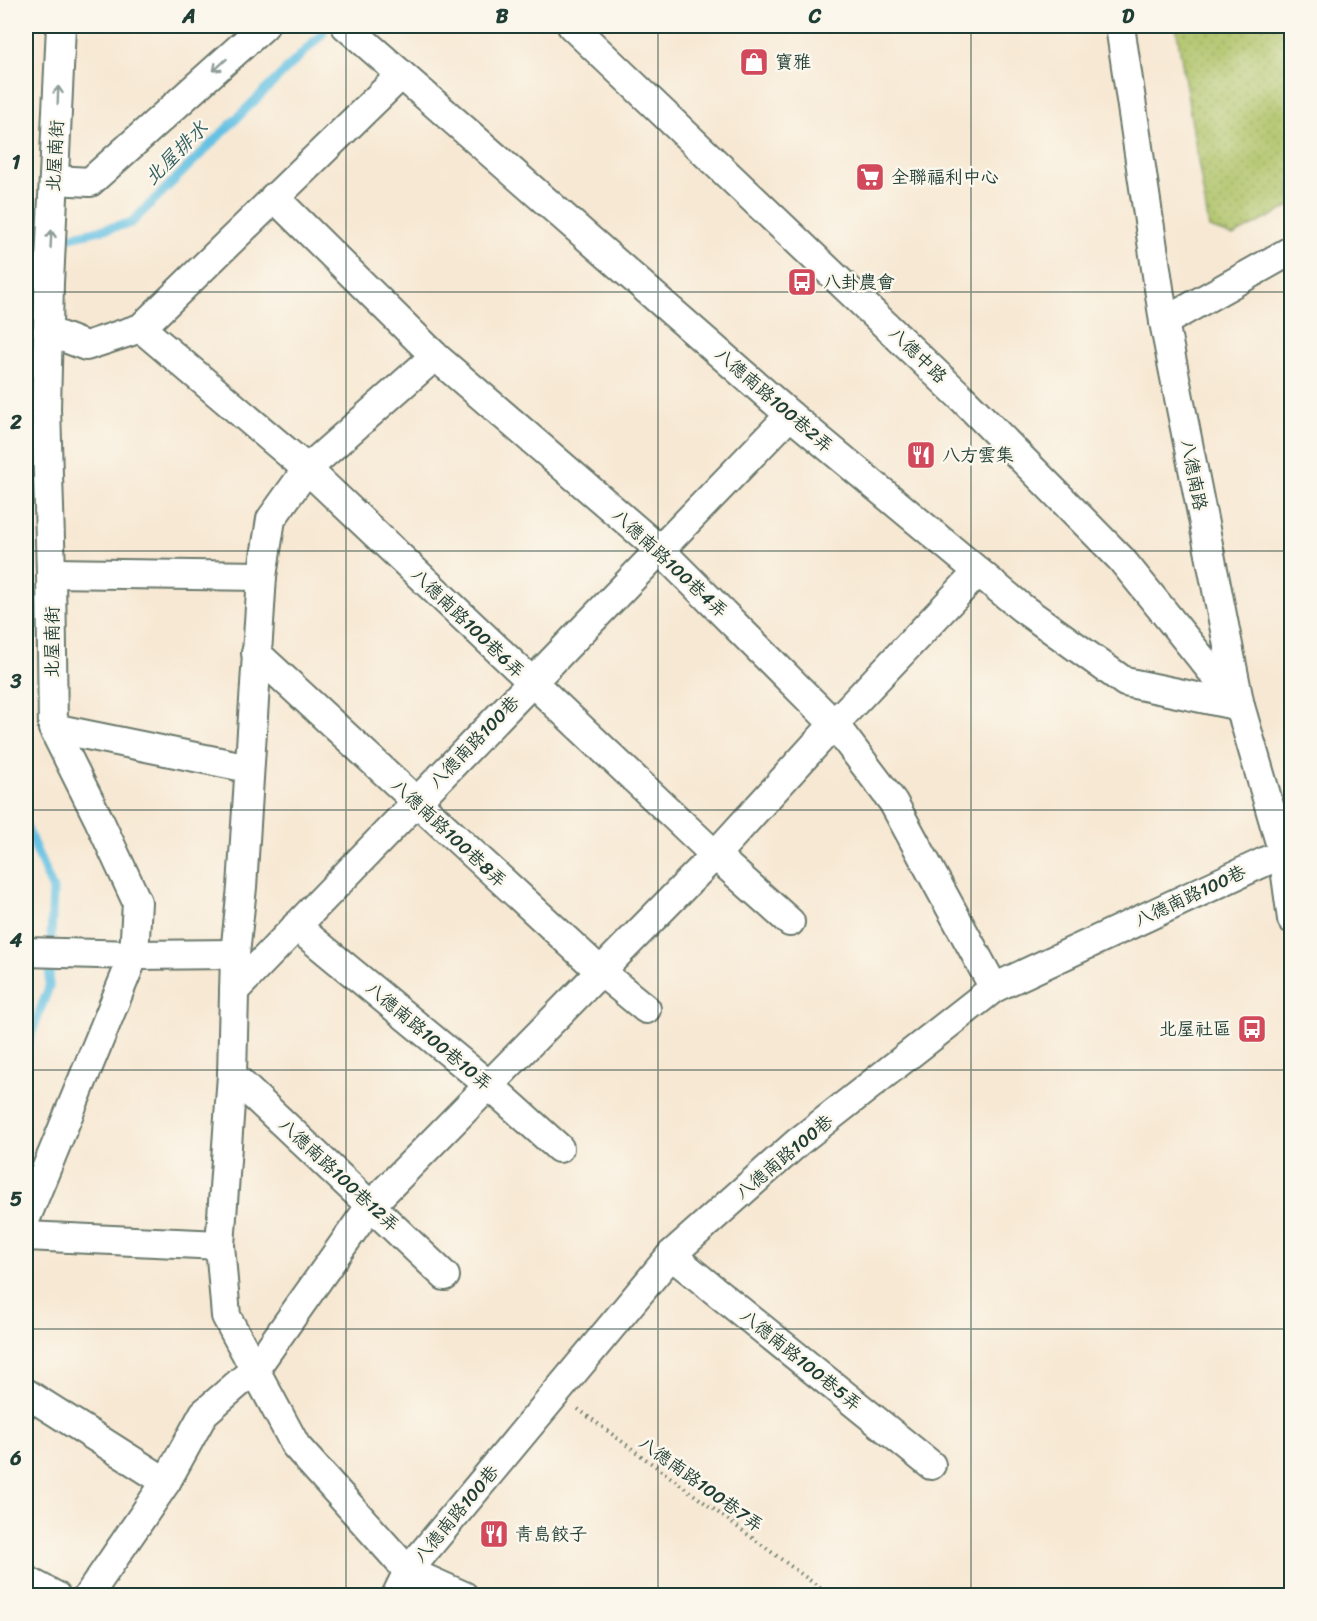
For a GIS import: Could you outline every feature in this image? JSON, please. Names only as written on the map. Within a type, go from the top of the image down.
[{"type":"street","name":"北屋南街","points":[[26,1218],[134,955],[137,902],[99,820],[52,728],[51,573],[46,409],[47,331],[62,26]]},
{"type":"street","points":[[54,188],[90,182],[264,26]]},
{"type":"street","name":"八德南路100巷2弄","points":[[346,26],[790,415],[978,572],[1125,682],[1240,706]]},
{"type":"street","name":"八德中路","points":[[572,26],[963,399],[1121,559],[1240,706]]},
{"type":"street","name":"八德南路","points":[[1120,26],[1164,322],[1240,706],[1287,851],[1292,919]]},
{"type":"street","points":[[47,331],[86,346],[141,328],[401,75]]},
{"type":"street","name":"八德南路100巷4弄","points":[[274,197],[435,356],[660,550],[834,724],[893,802],[994,988]]},
{"type":"street","points":[[1164,322],[1292,250]]},
{"type":"street","name":"八德南路100巷6弄","points":[[141,328],[307,468],[531,683],[790,922]]},
{"type":"street","points":[[435,356],[307,468],[271,519],[262,576],[256,653],[242,887],[235,954],[232,1075],[220,1245],[226,1316],[296,1446],[402,1583],[464,1596]]},
{"type":"street","name":"八德南路100巷","points":[[234,991],[790,415]]},
{"type":"street","points":[[88,1596],[166,1482],[204,1413],[255,1370],[371,1206],[715,855],[834,724],[978,572]]},
{"type":"street","points":[[51,573],[262,576]]},
{"type":"street","name":"八德南路100巷8弄","points":[[256,653],[601,972],[646,1009]]},
{"type":"street","points":[[52,728],[249,768]]},
{"type":"street","name":"八德南路100巷","points":[[402,1583],[671,1255],[798,1142],[994,988],[1287,851]]},
{"type":"street","name":"八德南路100巷10弄","points":[[296,926],[490,1086],[559,1148]]},
{"type":"street","points":[[26,952],[134,955],[235,954]]},
{"type":"street","name":"八德南路100巷12弄","points":[[232,1075],[445,1276]]},
{"type":"street","points":[[26,1236],[220,1245]]},
{"type":"street","name":"八德南路100巷5弄","points":[[671,1255],[931,1465]]},
{"type":"street","points":[[26,1393],[166,1482]]},
{"type":"street","points":[[26,1580],[56,1596]]},
{"type":"path","name":"八德南路100巷7弄","points":[[556,1394],[831,1596]]},
{"type":"green space","points":[[1176,26],[1291,26],[1291,206],[1233,236],[1209,228]]},
{"type":"waterway","name":"北屋排水","points":[[26,247],[131,223],[323,33]]},
{"type":"waterway","name":"北屋排水","points":[[26,826],[53,890],[49,987],[26,1047]]},
{"type":"place","name":"寶雅","points":[[754,62]]},
{"type":"place","name":"全聯福利中心","points":[[870,177]]},
{"type":"place","name":"八卦農會","points":[[802,282]]},
{"type":"place","name":"八方雲集","points":[[921,455]]},
{"type":"place","name":"北屋社區","points":[[1252,1029]]},
{"type":"place","name":"青島餃子","points":[[494,1534]]}]
